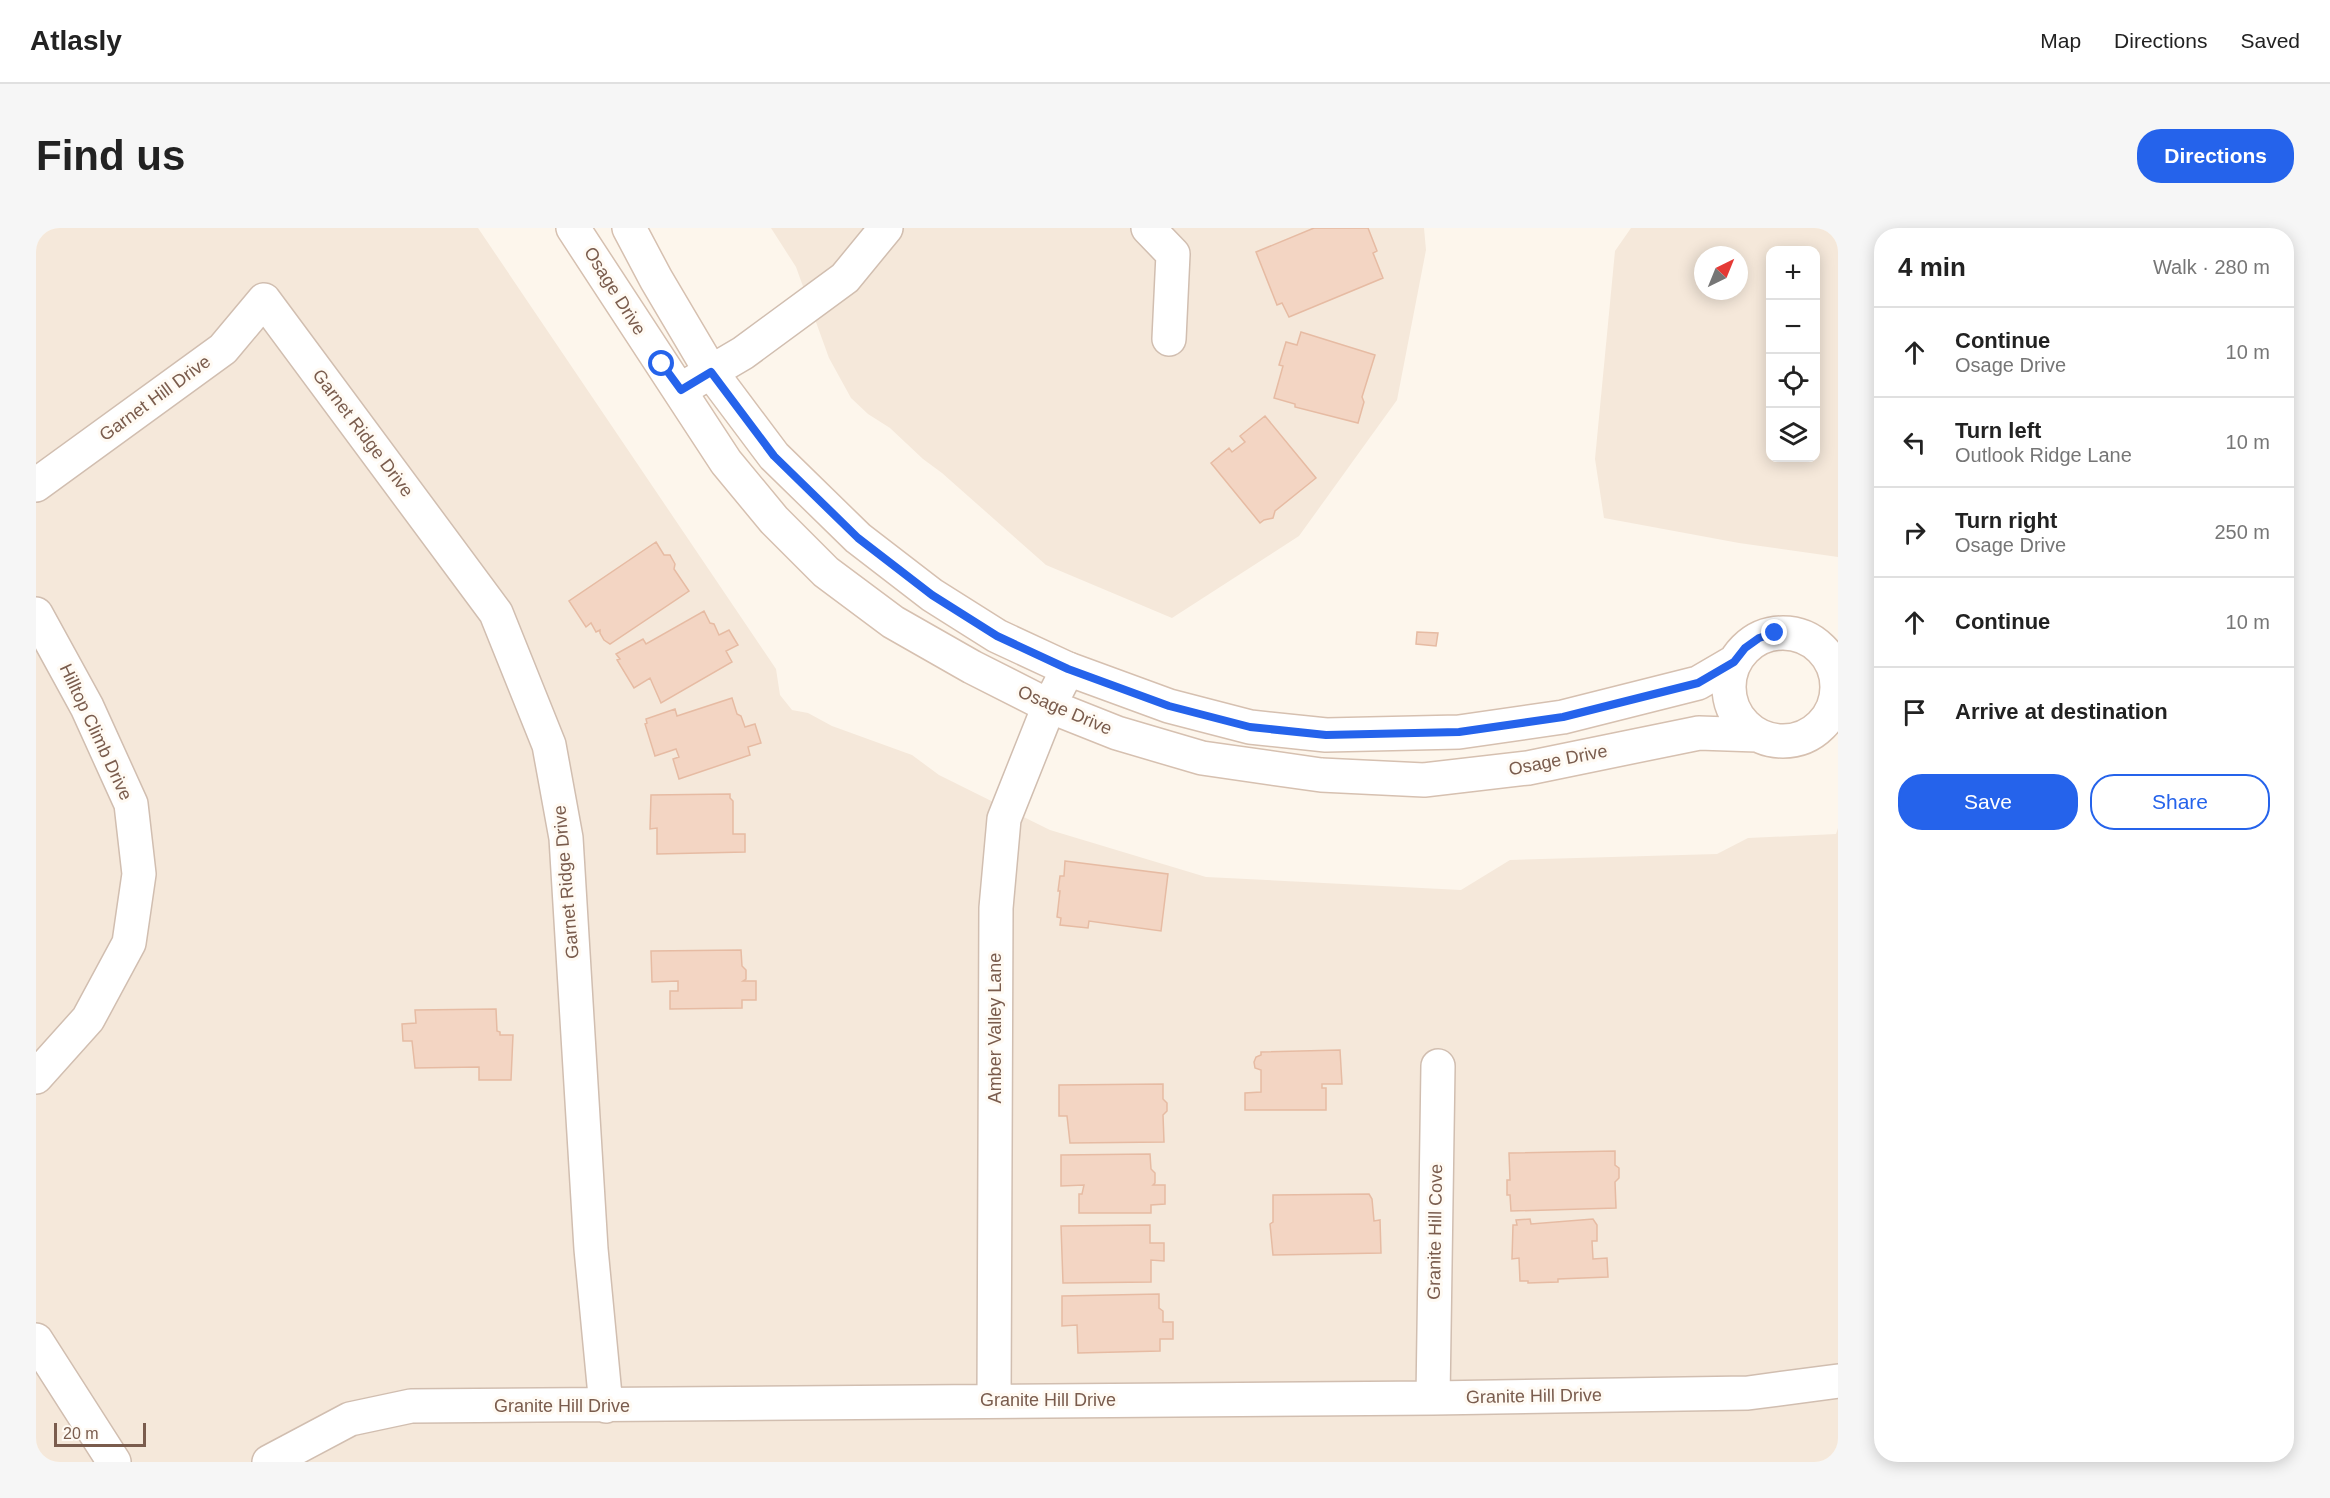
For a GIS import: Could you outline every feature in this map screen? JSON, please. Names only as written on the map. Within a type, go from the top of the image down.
[{"type":"street","name":"Osage Drive","points":[[573,228],[726,462],[774,520],[826,572],[893,622],[972,667],[1049,706],[1117,733],[1202,758],[1321,775],[1424,780],[1528,768],[1699,734],[1757,735]]},
{"type":"street","points":[[629,228],[711,372],[774,456],[858,538],[932,595],[997,636],[1068,669],[1169,706],[1250,727],[1326,735],[1459,732],[1563,717],[1698,683],[1734,662]]},
{"type":"street","points":[[681,390],[743,353],[845,278],[886,228]]},
{"type":"street","points":[[1148,228],[1173,254],[1169,339]]},
{"type":"street","name":"Garnet Hill Drive","points":[[36,485],[223,349],[264,300]]},
{"type":"street","name":"Garnet Ridge Drive","points":[[264,300],[496,613],[549,745],[566,838],[591,1249],[606,1406]]},
{"type":"street","name":"Hilltop Climb Drive","points":[[36,614],[87,707],[131,804],[139,874],[129,943],[88,1019],[36,1077]]},
{"type":"street","points":[[1775,633],[1793,634],[1830,650],[1838,687],[1834,706],[1825,722],[1811,734],[1793,740],[1775,741],[1757,735],[1744,725],[1734,711],[1729,695],[1729,678],[1734,662],[1745,648],[1759,638],[1775,633]]},
{"type":"street","name":"Amber Valley Lane","points":[[994,1401],[996,908],[1004,819],[1049,706],[1068,669]]},
{"type":"street","name":"Granite Hill Cove","points":[[1433,1398],[1438,1066]]},
{"type":"street","points":[[36,1340],[114,1462]]},
{"type":"street","name":"Granite Hill Drive","points":[[269,1462],[350,1419],[411,1406],[1433,1398],[1748,1393],[1838,1381]]},
{"type":"shaded area","points":[[36,228],[478,228],[776,669],[780,695],[792,710],[808,713],[832,726],[912,755],[939,775],[1050,830],[1206,877],[1461,890],[1510,860],[1717,854],[1748,838],[1836,834],[1838,828],[1838,1462],[36,1462]]},
{"type":"shaded area","points":[[771,228],[1424,228],[1426,250],[1397,400],[1299,536],[1172,618],[1046,565],[890,428],[868,414],[851,398],[829,358],[796,267]]},
{"type":"shaded area","points":[[1631,228],[1838,228],[1838,557],[1739,543],[1604,518],[1595,459],[1615,251]]},
{"type":"building","points":[[1314,228],[1368,228],[1377,251],[1373,253],[1383,278],[1289,317],[1282,303],[1277,305],[1256,252]]},
{"type":"building","points":[[1301,332],[1375,355],[1362,397],[1364,402],[1358,423],[1295,407],[1295,404],[1274,398],[1283,366],[1279,365],[1286,342],[1297,345]]},
{"type":"building","points":[[1265,416],[1316,478],[1275,511],[1273,518],[1260,523],[1211,463],[1229,448],[1232,452],[1245,442],[1240,436]]},
{"type":"building","points":[[656,542],[664,555],[670,555],[675,564],[674,569],[689,591],[610,644],[604,640],[600,630],[596,632],[591,623],[586,627],[569,601]]},
{"type":"building","points":[[704,611],[719,635],[729,630],[738,645],[726,651],[732,662],[661,703],[650,678],[634,688],[617,660],[620,659],[616,654],[643,639],[646,644]]},
{"type":"building","points":[[1417,632],[1438,633],[1436,646],[1416,644]]},
{"type":"building","points":[[732,698],[737,714],[741,716],[745,727],[755,724],[761,743],[748,747],[750,755],[679,779],[673,759],[679,757],[676,749],[655,756],[645,724],[646,719],[675,709],[677,716]]},
{"type":"building","points":[[730,794],[733,801],[733,834],[745,834],[745,852],[657,854],[657,828],[650,829],[651,795]]},
{"type":"building","points":[[1065,861],[1168,874],[1161,931],[1089,921],[1088,928],[1060,925],[1061,918],[1057,917],[1060,891],[1058,891],[1060,876],[1064,876]]},
{"type":"building","points":[[741,950],[742,966],[746,970],[746,979],[743,981],[756,981],[756,1000],[742,1000],[742,1008],[670,1009],[670,991],[678,991],[678,981],[652,982],[651,951]]},
{"type":"building","points":[[496,1009],[497,1031],[500,1035],[513,1035],[511,1080],[479,1080],[479,1067],[415,1068],[412,1041],[403,1041],[402,1024],[416,1023],[415,1010]]},
{"type":"building","points":[[1340,1050],[1342,1084],[1322,1084],[1322,1088],[1326,1088],[1326,1110],[1245,1110],[1245,1093],[1261,1092],[1261,1070],[1255,1068],[1254,1062],[1261,1052]]},
{"type":"building","points":[[1163,1084],[1163,1099],[1167,1103],[1167,1111],[1163,1115],[1164,1142],[1070,1143],[1067,1116],[1059,1116],[1059,1085]]},
{"type":"building","points":[[1615,1151],[1615,1165],[1619,1168],[1619,1178],[1615,1182],[1616,1208],[1511,1211],[1510,1195],[1507,1195],[1507,1180],[1510,1180],[1509,1153]]},
{"type":"building","points":[[1150,1154],[1151,1169],[1155,1173],[1153,1185],[1165,1185],[1165,1204],[1151,1205],[1151,1213],[1079,1213],[1079,1194],[1082,1194],[1084,1185],[1061,1186],[1061,1155]]},
{"type":"building","points":[[1369,1194],[1372,1199],[1374,1221],[1380,1220],[1381,1253],[1273,1255],[1270,1224],[1273,1222],[1273,1195]]},
{"type":"building","points":[[1530,1219],[1531,1224],[1593,1219],[1597,1225],[1597,1241],[1592,1241],[1593,1259],[1607,1258],[1608,1277],[1558,1279],[1558,1282],[1520,1281],[1519,1258],[1512,1259],[1513,1225],[1517,1225],[1516,1220]]},
{"type":"building","points":[[1150,1225],[1150,1243],[1164,1243],[1164,1261],[1151,1260],[1151,1282],[1063,1283],[1061,1226]]},
{"type":"building","points":[[1159,1294],[1159,1308],[1163,1311],[1163,1322],[1173,1322],[1173,1339],[1160,1339],[1160,1351],[1078,1353],[1077,1325],[1062,1326],[1062,1296]]},
{"type":"route","points":[[662,364],[681,390],[711,372],[774,456],[858,538],[932,595],[997,636],[1068,669],[1169,706],[1250,727],[1326,735],[1459,732],[1563,717],[1698,683],[1734,662],[1745,648],[1759,638],[1775,633]]}]
